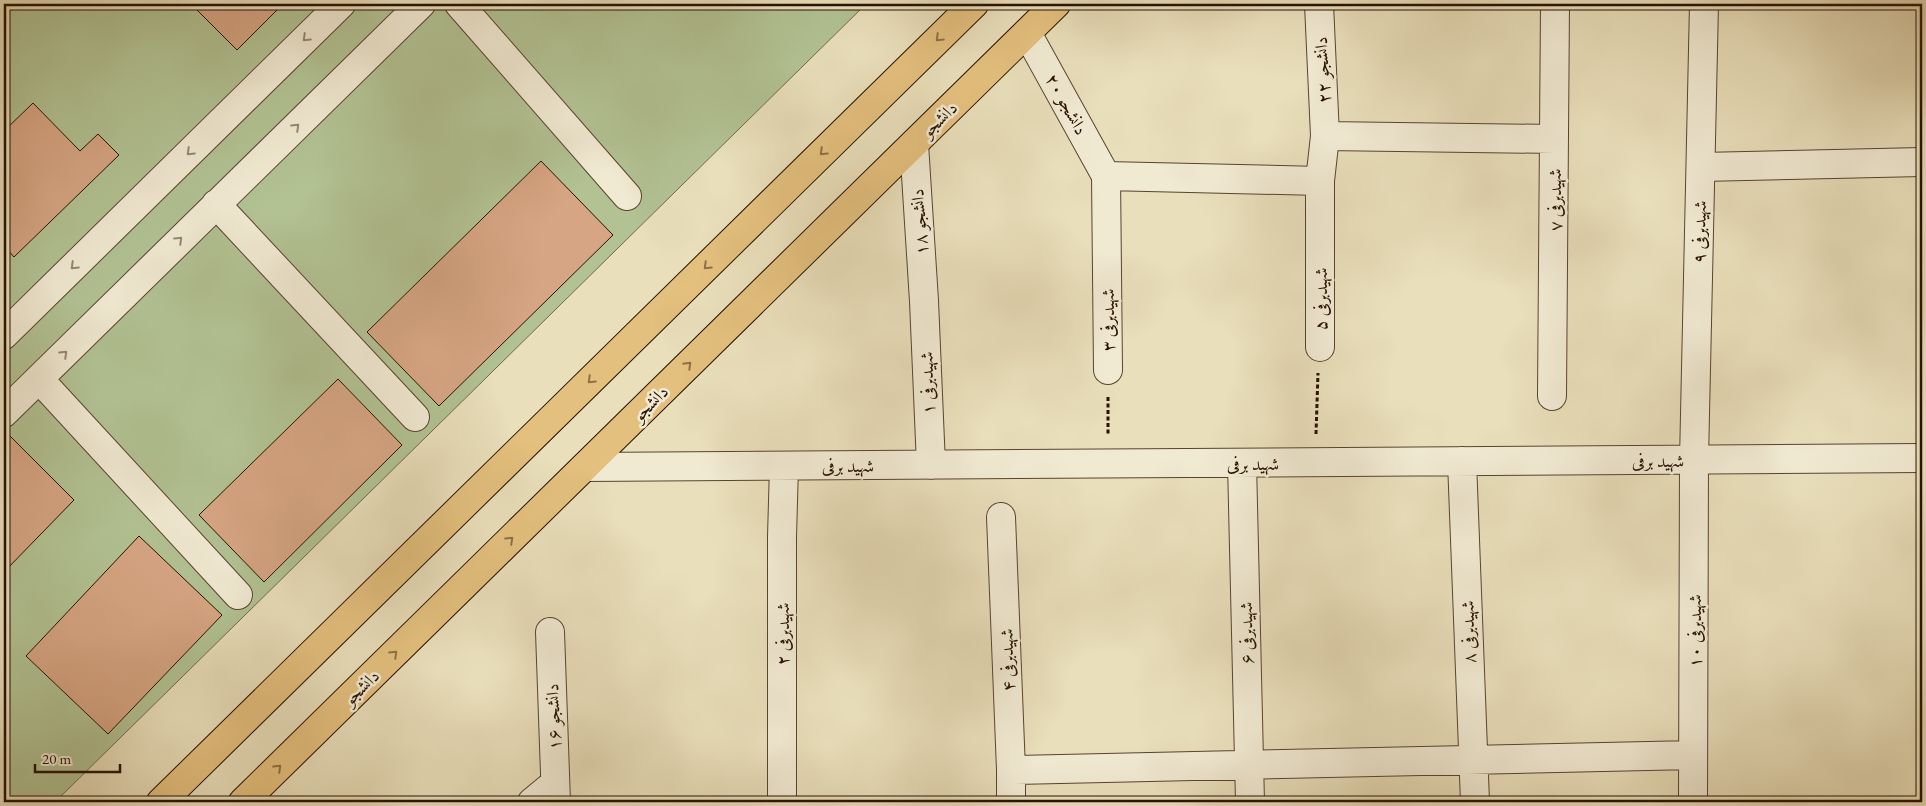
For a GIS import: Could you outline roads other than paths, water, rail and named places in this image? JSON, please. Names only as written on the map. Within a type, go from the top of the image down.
[{"type":"main road","points":[[161,802],[974,4]]},
{"type":"main road","name":"دانشجو","points":[[243,802],[1056,4]]},
{"type":"street","points":[[4,335],[341,4]]},
{"type":"street","points":[[4,413],[421,4]]},
{"type":"street","points":[[460,4],[627,196]]},
{"type":"street","name":"دانشجو ۲۲","points":[[1319,4],[1325,136]]},
{"type":"street","name":"شهیدبرفی ۷","points":[[1552,396],[1555,4]]},
{"type":"street","name":"شهیدبرفی ۹","points":[[1694,460],[1704,4]]},
{"type":"street","name":"دانشجو ۲۰","points":[[1027,33],[1106,176]]},
{"type":"street","points":[[1325,136],[1554,139]]},
{"type":"street","name":"شهیدبرفی ۵","points":[[1320,347],[1320,181],[1325,136]]},
{"type":"street","name":"دانشجو ۱۸","points":[[914,144],[924,301]]},
{"type":"street","points":[[1700,167],[1922,162]]},
{"type":"street","points":[[1106,176],[1320,181]]},
{"type":"street","name":"شهیدبرفی ۳","points":[[1106,176],[1108,370]]},
{"type":"street","points":[[216,204],[415,417]]},
{"type":"street","name":"شهیدبرفی ۱","points":[[924,301],[931,465]]},
{"type":"street","points":[[38,379],[238,595]]},
{"type":"street","name":"شهید برفی","points":[[584,467],[1922,458]]},
{"type":"street","name":"شهیدبرفی ۱۰","points":[[1693,802],[1694,460]]},
{"type":"street","name":"شهیدبرفی ۸","points":[[1462,462],[1475,802]]},
{"type":"street","name":"شهیدبرفی ۶","points":[[1242,463],[1250,802]]},
{"type":"street","name":"شهیدبرفی ۲","points":[[782,802],[782,538],[784,466]]},
{"type":"street","name":"شهیدبرفی ۴","points":[[1001,517],[1011,802]]},
{"type":"street","name":"دانشجو ۱۶","points":[[550,632],[555,793]]},
{"type":"street","points":[[1011,770],[1693,755]]},
{"type":"street","points":[[532,802],[555,793]]}]
